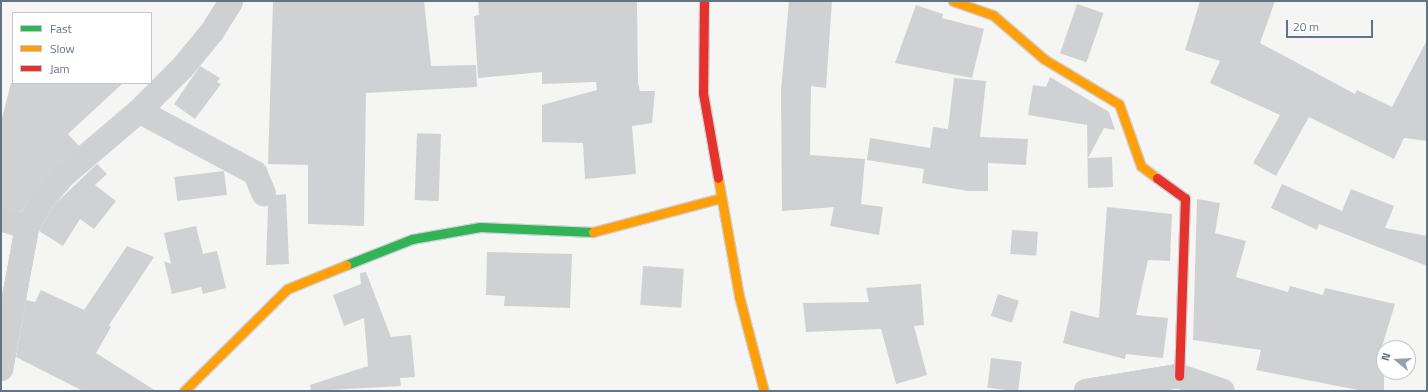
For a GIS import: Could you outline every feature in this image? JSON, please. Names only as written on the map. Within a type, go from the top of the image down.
[{"type":"street","points":[[1,369],[27,227],[44,198],[65,174],[140,111],[212,32],[231,1]]},
{"type":"street","points":[[704,1],[703,93],[739,296],[764,391]]},
{"type":"street","points":[[953,1],[993,15],[1044,59],[1119,104],[1141,166],[1185,198],[1179,376]]},
{"type":"street","points":[[140,111],[255,173],[264,194]]},
{"type":"street","points":[[184,391],[287,289],[412,239],[480,227],[602,232],[721,198]]},
{"type":"street","points":[[1,219],[27,227]]},
{"type":"street","points":[[1086,391],[1179,376],[1223,391]]},
{"type":"building","points":[[273,1],[424,1],[431,66],[476,65],[477,87],[366,93],[364,226],[308,224],[308,165],[268,164]]},
{"type":"building","points":[[478,1],[637,1],[638,83],[640,91],[655,91],[652,123],[632,126],[636,174],[585,179],[583,143],[542,142],[542,105],[597,90],[596,82],[542,84],[542,72],[478,78],[474,16],[479,15]]},
{"type":"building","points":[[789,1],[832,1],[826,88],[811,86],[810,155],[865,159],[861,204],[883,207],[879,235],[830,226],[834,207],[782,211],[781,91]]},
{"type":"building","points":[[1200,1],[1275,1],[1260,43],[1355,94],[1357,90],[1392,107],[1427,40],[1427,141],[1404,138],[1394,159],[1309,117],[1276,176],[1253,163],[1280,115],[1210,83],[1220,61],[1185,50]]},
{"type":"building","points":[[1077,4],[1103,13],[1087,62],[1060,53]]},
{"type":"building","points":[[916,5],[943,14],[942,18],[984,29],[972,78],[895,63]]},
{"type":"building","points":[[200,66],[220,78],[217,82],[221,84],[195,119],[174,104]]},
{"type":"building","points":[[1050,77],[1109,112],[1115,130],[1104,128],[1088,158],[1112,157],[1113,187],[1088,188],[1087,125],[1028,115],[1033,85],[1046,87]]},
{"type":"building","points":[[954,78],[986,81],[980,137],[1028,139],[1026,165],[988,163],[988,191],[968,191],[922,183],[924,169],[867,160],[870,138],[930,148],[933,127],[948,129]]},
{"type":"building","points":[[11,83],[122,84],[68,134],[79,146],[35,190],[21,212],[1,207],[1,122]]},
{"type":"building","points":[[417,133],[441,134],[439,201],[415,200]]},
{"type":"building","points":[[97,164],[107,174],[95,185],[116,201],[94,229],[80,219],[63,246],[39,231],[54,205]]},
{"type":"building","points":[[224,171],[227,195],[177,201],[174,177]]},
{"type":"building","points":[[1282,184],[1342,211],[1351,189],[1394,206],[1385,228],[1427,236],[1427,266],[1319,224],[1317,230],[1271,208]]},
{"type":"building","points":[[286,194],[289,264],[266,265],[268,206],[276,195]]},
{"type":"building","points":[[1197,199],[1220,203],[1215,233],[1246,241],[1236,277],[1288,292],[1290,286],[1323,295],[1325,288],[1395,304],[1384,340],[1376,340],[1376,380],[1384,380],[1384,391],[1363,391],[1256,370],[1261,350],[1193,340]]},
{"type":"building","points":[[1107,207],[1172,214],[1170,261],[1148,260],[1136,315],[1168,318],[1163,358],[1126,354],[1125,359],[1063,343],[1071,311],[1099,318]]},
{"type":"building","points":[[196,226],[203,254],[217,251],[226,288],[203,294],[201,287],[172,294],[164,261],[171,264],[164,233]]},
{"type":"building","points":[[1012,230],[1038,232],[1036,256],[1010,254]]},
{"type":"building","points":[[127,246],[154,257],[109,325],[111,327],[96,353],[156,391],[83,391],[16,357],[26,300],[35,302],[41,290],[84,310]]},
{"type":"building","points":[[487,252],[572,254],[570,308],[504,306],[505,296],[486,295]]},
{"type":"building","points":[[643,266],[684,269],[681,308],[640,305]]},
{"type":"building","points":[[366,272],[391,337],[411,335],[415,377],[400,378],[401,386],[311,391],[310,385],[368,366],[364,318],[344,326],[333,295],[361,284],[360,273]]},
{"type":"building","points":[[921,284],[924,325],[914,326],[927,375],[896,384],[881,329],[806,332],[803,303],[869,302],[866,288]]},
{"type":"building","points":[[998,294],[1019,301],[1012,323],[991,316]]},
{"type":"building","points":[[991,358],[1022,362],[1018,391],[987,388]]},
{"type":"traffic: fast","points":[[346,265],[412,239],[480,227],[593,232]]},
{"type":"traffic: slow","points":[[953,1],[993,15],[1044,59],[1119,104],[1141,166],[1157,178]]},
{"type":"traffic: slow","points":[[718,178],[739,296],[764,391]]},
{"type":"traffic: slow","points":[[593,232],[721,198]]},
{"type":"traffic: slow","points":[[184,391],[287,289],[346,265]]},
{"type":"traffic: jam","points":[[704,1],[703,93],[718,178]]},
{"type":"traffic: jam","points":[[1157,178],[1185,198],[1179,376]]}]
